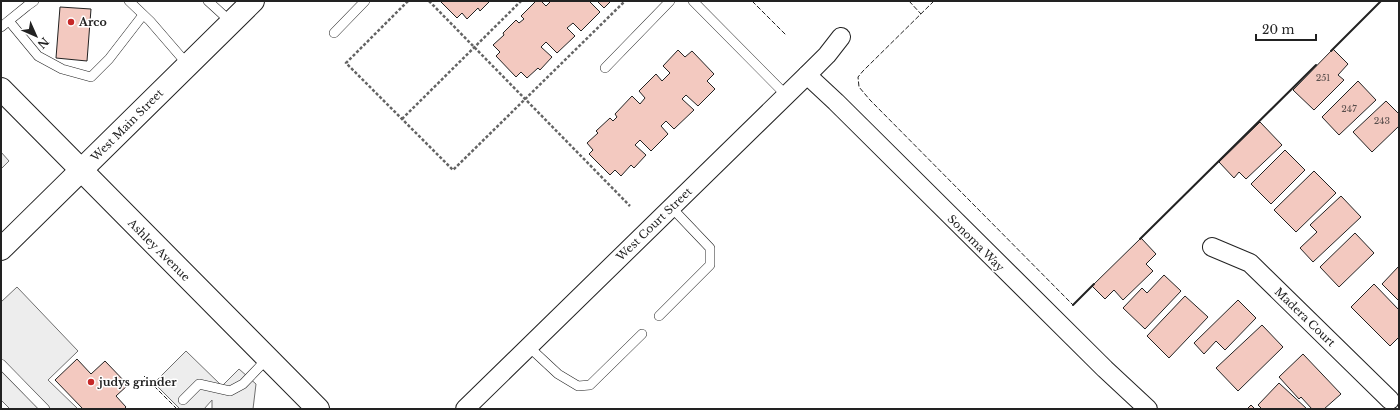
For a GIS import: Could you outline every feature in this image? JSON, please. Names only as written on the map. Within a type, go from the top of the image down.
[{"type":"street","name":"West Main Street","points":[[1,249],[253,1]]},
{"type":"street","name":"West Court Street","points":[[466,409],[807,75],[827,55],[840,37]]},
{"type":"street","name":"Sonoma Way","points":[[807,75],[1105,369],[1148,409]]},
{"type":"street","name":"Ashley Avenue","points":[[1,89],[318,409]]},
{"type":"street","name":"Madera Court","points":[[1212,247],[1250,263],[1390,400]]},
{"type":"lane","points":[[1,27],[34,1]]},
{"type":"lane","points":[[129,1],[188,65]]},
{"type":"lane","points":[[208,1],[231,22]]},
{"type":"lane","points":[[334,33],[365,1]]},
{"type":"lane","points":[[605,68],[670,1]]},
{"type":"lane","points":[[694,1],[786,95]]},
{"type":"lane","points":[[9,21],[38,56],[62,69],[91,77],[109,59],[143,15]]},
{"type":"lane","points":[[659,316],[710,265],[710,248],[671,207]]},
{"type":"lane","points":[[529,347],[558,374],[578,386],[590,385],[642,334]]},
{"type":"lane","points":[[183,400],[199,384],[230,391],[243,384],[267,359]]},
{"type":"lane","points":[[1,364],[45,409]]},
{"type":"path","points":[[408,1],[346,64],[453,170],[526,100],[625,1]]},
{"type":"path","points":[[429,1],[630,206]]},
{"type":"path","points":[[402,119],[521,1]]},
{"type":"shaded area","points":[[1,152],[9,161],[1,169]]},
{"type":"shaded area","points":[[17,287],[78,351],[48,380],[78,409],[10,409],[1,400],[1,302]]},
{"type":"shaded area","points":[[186,351],[222,386],[239,369],[256,384],[253,409],[212,409],[212,400],[204,409],[180,409],[154,383]]},
{"type":"building","points":[[440,1],[490,1],[480,11],[478,8],[467,19],[462,13],[457,18]]},
{"type":"building","points":[[536,1],[541,1],[546,6],[551,1],[589,1],[600,12],[581,31],[573,23],[567,28],[575,36],[557,53],[546,42],[541,47],[552,57],[540,70],[538,68],[527,78],[521,72],[516,77],[496,56],[500,52],[493,45],[504,35],[503,33],[516,20],[519,23],[524,19],[521,16]]},
{"type":"building","points":[[597,1],[611,1],[604,8]]},
{"type":"building","points":[[60,7],[91,9],[87,61],[56,58]]},
{"type":"building","points":[[1333,49],[1348,64],[1338,75],[1344,80],[1314,110],[1293,90]]},
{"type":"building","points":[[678,50],[685,57],[692,51],[714,74],[707,81],[715,89],[698,106],[686,95],[682,99],[694,110],[674,129],[666,121],[661,126],[668,134],[651,151],[640,140],[635,145],[646,155],[634,168],[631,165],[621,176],[615,170],[610,175],[589,154],[593,150],[587,143],[598,133],[596,131],[610,118],[613,121],[617,117],[615,114],[632,96],[640,104],[645,98],[639,91],[656,74],[662,81],[670,73],[663,66]]},
{"type":"building","points":[[1358,81],[1376,100],[1339,135],[1322,117]]},
{"type":"building","points":[[1386,101],[1399,114],[1399,126],[1372,152],[1353,132]]},
{"type":"building","points":[[1260,122],[1282,145],[1246,179],[1239,172],[1234,178],[1219,162]]},
{"type":"building","points":[[1285,150],[1305,170],[1271,204],[1251,184]]},
{"type":"building","points":[[1314,171],[1336,193],[1296,232],[1274,210]]},
{"type":"building","points":[[1341,196],[1361,217],[1313,262],[1300,248],[1317,232],[1310,225]]},
{"type":"building","points":[[1355,233],[1374,253],[1339,287],[1320,267]]},
{"type":"building","points":[[1141,238],[1156,254],[1146,264],[1153,271],[1123,300],[1114,290],[1105,299],[1092,286]]},
{"type":"building","points":[[1399,266],[1399,301],[1382,284]]},
{"type":"building","points":[[1164,275],[1181,291],[1145,329],[1123,308],[1142,288],[1147,293]]},
{"type":"building","points":[[1374,284],[1399,310],[1399,337],[1390,346],[1351,307]]},
{"type":"building","points":[[1185,296],[1208,317],[1169,358],[1147,336]]},
{"type":"building","points":[[1238,300],[1256,318],[1225,350],[1216,341],[1204,354],[1194,343]]},
{"type":"building","points":[[1262,325],[1283,347],[1238,391],[1216,368]]},
{"type":"building","points":[[1303,354],[1341,394],[1324,409],[1312,409],[1301,397],[1299,399],[1279,377]]},
{"type":"building","name":"judys grinder","points":[[77,359],[91,374],[105,361],[128,385],[116,396],[126,407],[124,409],[83,409],[55,380]]},
{"type":"building","points":[[1279,383],[1307,409],[1262,409],[1258,405]]},
{"type":"building","points":[[1251,405],[1255,409],[1247,409]]},
{"type":"fence","points":[[752,1],[786,35]]},
{"type":"fence","points":[[909,1],[921,14]]},
{"type":"fence","points":[[934,1],[863,71],[858,77],[859,87],[870,100],[1073,305]]},
{"type":"fence","points":[[144,376],[177,409]]},
{"type":"wall","points":[[1331,51],[1381,1]]},
{"type":"wall","points":[[1140,239],[1316,65]]},
{"type":"wall","points":[[1073,305],[1094,284]]},
{"type":"place","name":"Arco","points":[[71,22]]},
{"type":"place","name":"judys grinder","points":[[91,382]]}]
